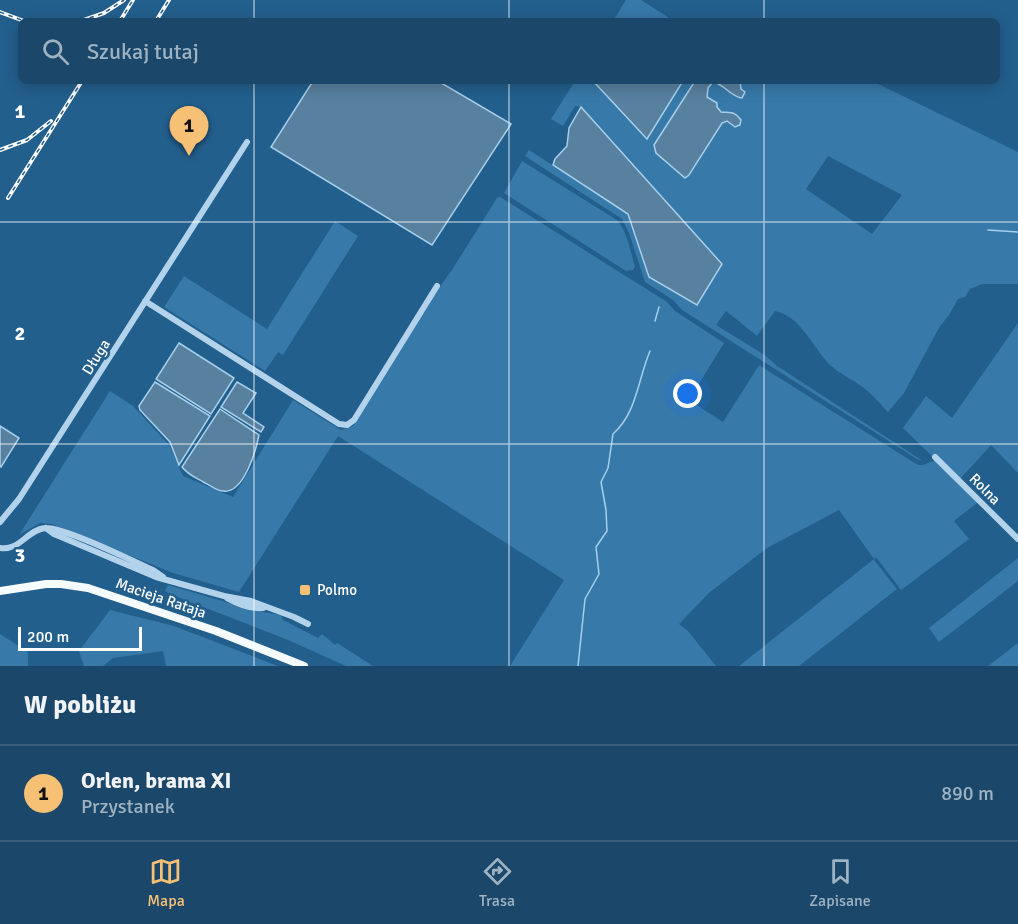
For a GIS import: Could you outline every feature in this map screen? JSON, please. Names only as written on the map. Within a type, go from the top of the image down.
[{"type":"main road","name":"Macieja Rataja","points":[[1,591],[46,584],[88,588],[234,637],[304,666]]},
{"type":"street","name":"Długa","points":[[0,522],[19,499],[247,142]]},
{"type":"street","points":[[145,301],[339,424],[347,425],[354,420],[437,286]]},
{"type":"street","name":"Rolna","points":[[935,457],[1018,538]]},
{"type":"street","points":[[0,548],[14,547],[39,529],[57,528],[153,570],[164,578],[224,596],[236,603],[267,608],[308,624]]},
{"type":"shaded area","points":[[626,0],[641,0],[669,18],[615,18]]},
{"type":"shaded area","points":[[311,84],[443,84],[511,124],[432,245],[271,147]]},
{"type":"shaded area","points":[[573,84],[693,84],[654,145],[656,153],[685,178],[690,175],[722,123],[727,121],[727,112],[721,112],[716,107],[717,103],[707,97],[708,88],[711,84],[720,84],[737,97],[741,90],[740,84],[878,84],[1018,152],[1018,284],[982,284],[970,289],[965,297],[958,299],[940,326],[904,393],[888,412],[868,391],[830,365],[800,326],[784,314],[775,311],[757,336],[726,311],[716,325],[765,355],[777,366],[923,461],[682,310],[673,300],[645,282],[622,219],[525,156],[529,150],[628,214],[649,277],[721,264],[581,107],[575,106],[563,126],[551,119]],"holes":[[[828,156],[902,195],[872,234],[806,189]]]},
{"type":"shaded area","points":[[596,84],[681,84],[647,139]]},
{"type":"shaded area","points":[[693,84],[711,84],[708,88],[707,97],[717,103],[721,112],[737,115],[741,120],[740,125],[735,127],[727,121],[722,123],[685,178],[656,153],[654,145]]},
{"type":"shaded area","points":[[718,84],[740,84],[741,89],[745,92],[742,98],[738,97]]},
{"type":"shaded area","points":[[581,107],[722,264],[697,305],[649,277],[628,214],[553,165],[555,159],[567,146],[569,128]]},
{"type":"shaded area","points":[[522,161],[617,220],[628,242],[635,267],[633,270],[626,271],[504,193]]},
{"type":"shaded area","points":[[500,197],[667,302],[675,311],[724,343],[689,400],[723,422],[759,365],[918,465],[936,460],[978,502],[954,521],[969,539],[901,590],[876,557],[874,560],[897,589],[799,666],[739,666],[874,559],[839,510],[767,548],[709,593],[679,624],[688,631],[716,666],[510,666],[564,580],[338,436],[239,592],[173,573],[52,524],[40,523],[19,535],[110,391],[133,406],[170,446],[183,476],[233,497],[293,400],[341,430],[353,426],[439,288],[497,198]]},
{"type":"shaded area","points":[[335,221],[358,236],[283,355],[278,352],[265,371],[164,307],[184,276],[267,329]]},
{"type":"shaded area","points":[[1018,323],[1018,473],[991,445],[960,479],[935,454],[932,456],[903,428],[926,396],[952,418]]},
{"type":"shaded area","points":[[179,343],[234,378],[211,414],[156,379]]},
{"type":"shaded area","points":[[155,382],[210,416],[179,465],[170,442],[140,410],[139,406]]},
{"type":"shaded area","points":[[237,382],[256,393],[243,413],[264,427],[261,432],[221,407]]},
{"type":"shaded area","points":[[220,409],[259,435],[252,460],[243,479],[237,486],[223,491],[193,476],[182,467]]},
{"type":"shaded area","points":[[0,426],[19,438],[1,467],[0,466]]},
{"type":"shaded area","points":[[1018,558],[1018,581],[939,642],[929,628]]},
{"type":"shaded area","points":[[168,585],[256,611],[281,615],[283,620],[318,638],[322,634],[335,645],[337,643],[373,666],[346,666],[288,640],[175,596],[165,591]]},
{"type":"shaded area","points":[[110,610],[174,626],[278,666],[166,666],[163,651],[113,658],[103,666],[84,666],[79,651]]},
{"type":"shaded area","points":[[0,634],[28,652],[28,666],[0,666]]},
{"type":"shaded area","points":[[1018,643],[1018,666],[988,666]]},
{"type":"waterway","points":[[988,230],[1018,232]]},
{"type":"waterway","points":[[655,321],[659,307]]},
{"type":"waterway","points":[[578,666],[585,599],[599,574],[596,547],[607,531],[601,482],[608,468],[613,434],[621,426],[632,406],[650,351]]},
{"type":"railway","points":[[90,18],[104,13],[124,0]]},
{"type":"railway","points":[[122,18],[133,0]]},
{"type":"railway","points":[[158,18],[169,0]]},
{"type":"railway","points":[[0,12],[18,19]]},
{"type":"railway","points":[[8,198],[80,84]]},
{"type":"railway","points":[[0,150],[27,140],[51,121]]},
{"type":"place","name":"Orlen, brama XI","points":[[189,156]]},
{"type":"place","name":"Polmo","points":[[305,590]]}]
